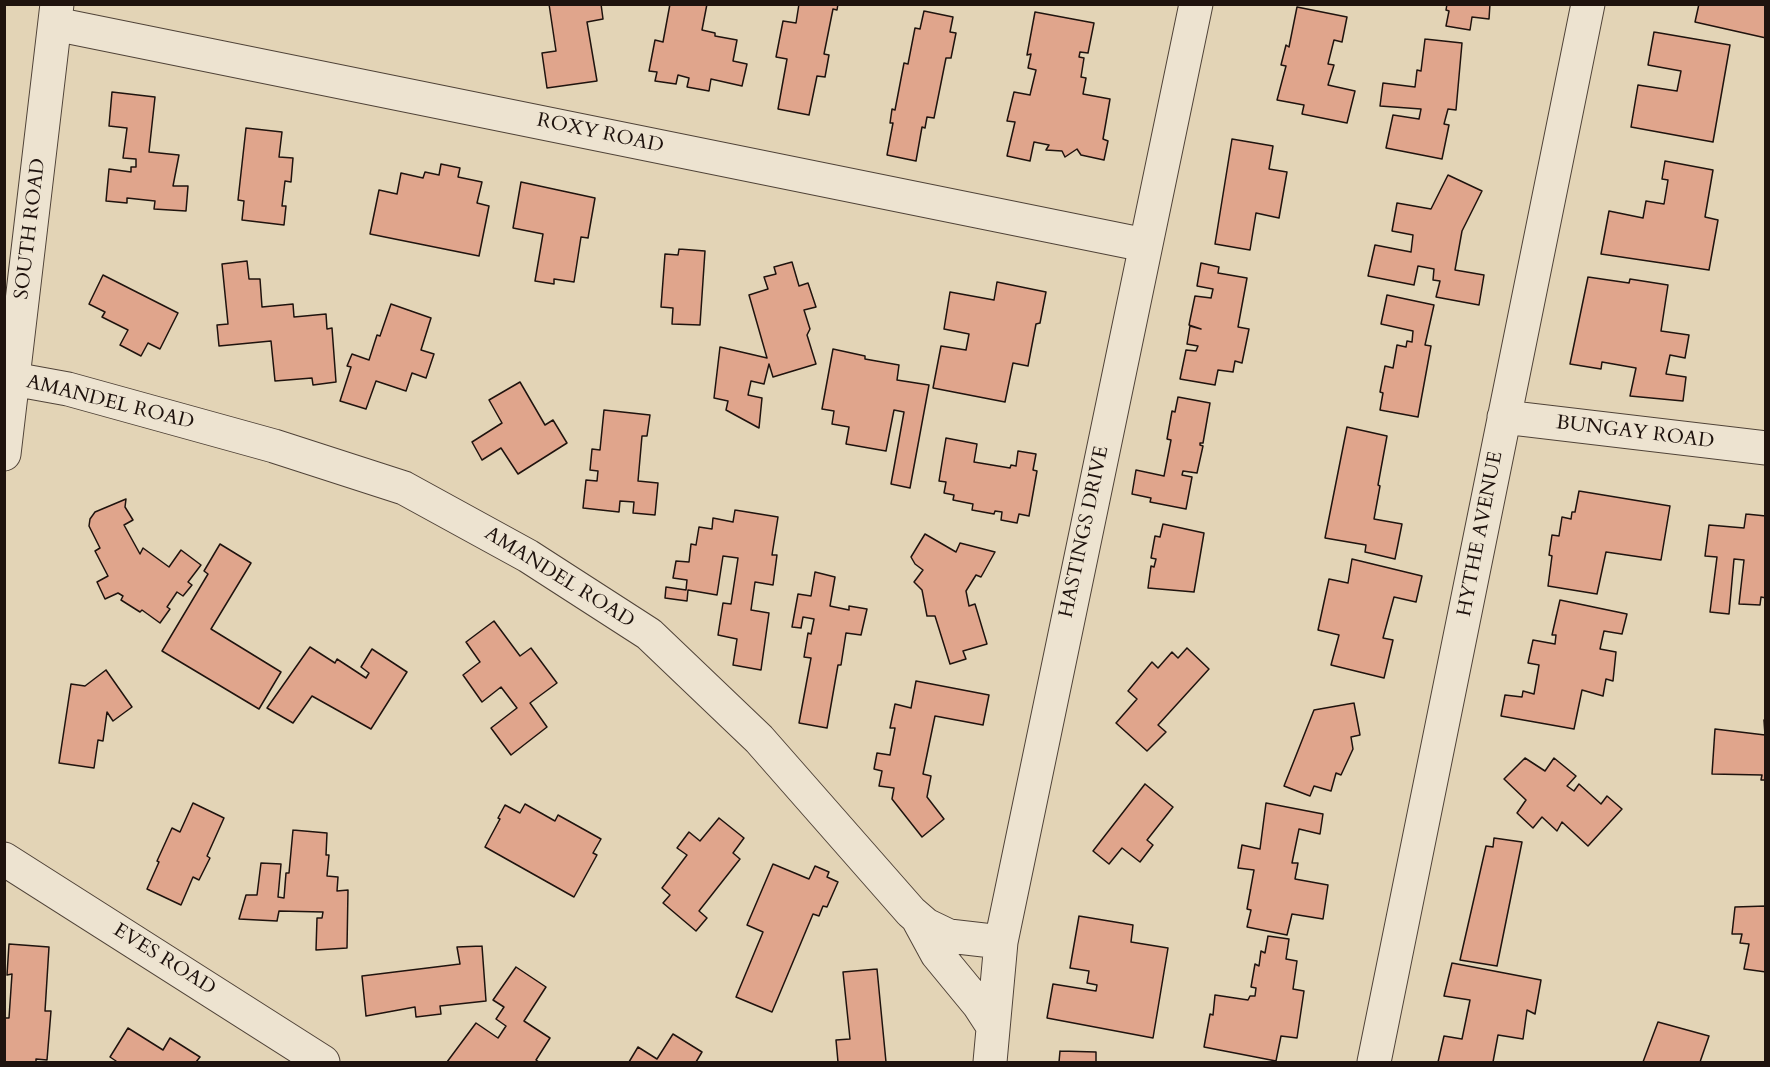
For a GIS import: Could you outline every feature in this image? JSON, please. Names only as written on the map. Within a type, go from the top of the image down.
[{"type":"street","name":"HASTINGS DRIVE","points":[[990,1062],[1000,942],[1196,4]]},
{"type":"street","name":"HYTHE AVENUE","points":[[1374,1062],[1588,4]]},
{"type":"street","name":"ROXY ROAD","points":[[56,14],[1144,245]]},
{"type":"street","name":"SOUTH ROAD","points":[[4,454],[56,14]]},
{"type":"street","name":"AMANDEL ROAD","points":[[14,379],[68,389],[274,446],[404,488],[528,556],[649,634],[759,739],[926,925],[949,936],[1000,942]]},
{"type":"street","name":"BUNGAY ROAD","points":[[1504,417],[1766,448]]},
{"type":"street","name":"EVES ROAD","points":[[4,859],[323,1062]]},
{"type":"street","points":[[917,917],[937,954],[979,1005],[992,1025]]},
{"type":"building","points":[[549,4],[601,4],[603,19],[587,22],[597,81],[547,88],[542,53],[556,51]]},
{"type":"building","points":[[670,4],[707,4],[702,30],[715,33],[715,36],[737,40],[733,61],[747,64],[742,86],[711,79],[709,91],[687,87],[689,78],[678,75],[676,84],[655,81],[657,72],[649,71],[655,40],[663,42]]},
{"type":"building","points":[[799,4],[838,4],[837,10],[833,9],[824,54],[829,55],[825,77],[817,76],[809,115],[778,109],[787,59],[776,57],[783,21],[796,23]]},
{"type":"building","points":[[1447,4],[1490,4],[1489,19],[1472,17],[1470,30],[1446,26],[1449,11],[1446,10]]},
{"type":"building","points":[[1699,4],[1766,4],[1766,38],[1695,22]]},
{"type":"building","points":[[1297,7],[1347,17],[1342,42],[1334,40],[1328,64],[1334,65],[1328,85],[1355,91],[1347,123],[1302,114],[1304,105],[1277,100],[1286,66],[1281,65],[1286,45],[1289,47]]},
{"type":"building","points":[[924,11],[953,17],[950,32],[956,33],[951,58],[946,58],[934,118],[927,117],[925,128],[922,127],[916,161],[887,155],[893,123],[890,123],[892,109],[895,110],[904,63],[908,64],[915,28],[920,29]]},
{"type":"building","points":[[1035,12],[1094,23],[1088,53],[1080,52],[1079,57],[1084,58],[1081,77],[1086,78],[1083,94],[1110,99],[1103,139],[1108,141],[1104,160],[1081,155],[1077,149],[1065,157],[1062,151],[1046,150],[1049,145],[1034,142],[1030,161],[1007,156],[1015,122],[1007,121],[1014,92],[1030,95],[1036,70],[1028,68],[1031,54],[1027,55]]},
{"type":"building","points":[[1654,32],[1730,45],[1713,142],[1631,127],[1638,85],[1677,91],[1681,71],[1648,65]]},
{"type":"building","points":[[1425,39],[1462,43],[1456,110],[1448,109],[1444,124],[1449,125],[1442,159],[1386,148],[1393,115],[1419,119],[1421,109],[1380,106],[1383,83],[1415,87],[1417,70],[1421,71]]},
{"type":"building","points":[[112,92],[155,97],[149,152],[179,155],[173,186],[188,186],[186,211],[154,209],[155,201],[127,198],[127,203],[106,201],[109,169],[131,172],[131,167],[136,167],[136,159],[123,158],[127,128],[109,126]]},
{"type":"building","points":[[246,128],[282,132],[279,157],[293,158],[291,182],[285,181],[282,206],[286,206],[284,225],[242,220],[244,201],[238,200]]},
{"type":"building","points":[[1232,139],[1273,146],[1269,169],[1287,172],[1279,218],[1256,213],[1250,250],[1215,244]]},
{"type":"building","points":[[1665,161],[1713,170],[1705,217],[1718,220],[1709,270],[1601,254],[1609,211],[1643,218],[1646,201],[1664,204],[1668,180],[1662,179]]},
{"type":"building","points":[[441,164],[460,168],[458,177],[482,182],[477,203],[489,206],[479,256],[370,234],[379,190],[397,194],[401,173],[423,178],[425,172],[439,175]]},
{"type":"building","points":[[1448,175],[1482,191],[1462,231],[1455,270],[1484,275],[1479,305],[1436,297],[1440,281],[1433,280],[1434,269],[1418,266],[1414,285],[1368,276],[1375,245],[1411,252],[1413,235],[1392,231],[1397,203],[1431,209]]},
{"type":"building","points":[[521,182],[595,198],[588,238],[581,237],[574,282],[554,279],[554,284],[535,281],[543,234],[513,228]]},
{"type":"building","points":[[679,249],[705,251],[700,325],[672,324],[673,308],[661,307],[665,254],[678,255]]},
{"type":"building","points":[[247,261],[249,279],[260,279],[262,307],[293,304],[294,317],[326,314],[327,329],[332,328],[336,382],[313,385],[312,378],[275,381],[271,341],[219,346],[217,325],[228,324],[222,264]]},
{"type":"building","points":[[792,262],[799,286],[808,283],[816,307],[804,310],[810,329],[807,335],[816,364],[773,377],[769,364],[764,384],[751,381],[748,395],[762,398],[759,428],[726,410],[728,401],[714,398],[720,347],[767,358],[749,295],[768,289],[764,277],[776,274],[774,267]]},
{"type":"building","points":[[1201,263],[1219,267],[1218,273],[1247,278],[1238,327],[1249,329],[1242,363],[1235,361],[1233,372],[1218,370],[1215,385],[1180,379],[1186,350],[1196,351],[1198,346],[1187,344],[1190,326],[1201,329],[1189,325],[1195,296],[1211,298],[1213,289],[1197,286]]},
{"type":"building","points":[[103,275],[178,313],[160,349],[148,343],[141,356],[120,345],[128,330],[102,317],[105,312],[89,304]]},
{"type":"building","points":[[1588,277],[1629,283],[1630,279],[1668,285],[1661,331],[1689,335],[1685,358],[1670,355],[1666,374],[1686,377],[1683,401],[1630,396],[1636,368],[1602,362],[1601,369],[1570,364]]},
{"type":"building","points":[[997,282],[1046,292],[1040,323],[1036,324],[1028,366],[1013,363],[1005,402],[933,388],[941,346],[966,350],[969,334],[944,329],[950,292],[994,300]]},
{"type":"building","points":[[1387,295],[1434,305],[1425,345],[1431,346],[1418,417],[1380,410],[1383,393],[1380,392],[1385,366],[1393,368],[1397,345],[1406,347],[1407,341],[1412,342],[1413,331],[1381,324]]},
{"type":"building","points":[[391,304],[431,318],[421,350],[434,354],[426,378],[412,373],[406,391],[376,381],[366,409],[340,401],[351,367],[347,366],[352,354],[369,360]]},
{"type":"building","points":[[833,349],[865,356],[865,359],[899,365],[897,380],[929,385],[910,488],[891,484],[904,412],[894,410],[886,451],[846,444],[849,427],[832,424],[834,411],[822,409]]},
{"type":"building","points":[[520,382],[545,425],[553,420],[567,443],[518,474],[501,448],[482,460],[472,442],[502,423],[489,400]]},
{"type":"building","points":[[1178,397],[1210,403],[1203,443],[1200,443],[1203,446],[1197,473],[1183,471],[1182,475],[1192,477],[1186,509],[1150,502],[1151,498],[1132,494],[1136,470],[1164,476],[1171,440],[1167,439],[1172,411],[1175,412]]},
{"type":"building","points":[[604,410],[650,415],[647,436],[642,436],[638,481],[658,483],[655,515],[633,513],[634,502],[620,501],[619,512],[583,508],[586,480],[597,481],[598,471],[590,470],[592,449],[600,450]]},
{"type":"building","points":[[1347,427],[1387,436],[1374,519],[1402,524],[1395,559],[1365,552],[1366,545],[1325,538]]},
{"type":"building","points":[[946,438],[977,444],[974,462],[1010,468],[1011,465],[1016,466],[1018,451],[1036,454],[1033,470],[1037,471],[1029,516],[1019,514],[1017,523],[1001,520],[1002,512],[995,511],[994,514],[972,510],[973,504],[953,500],[954,495],[944,493],[946,482],[939,481]]},
{"type":"building","points":[[1579,491],[1670,506],[1661,560],[1606,552],[1597,594],[1548,586],[1552,535],[1559,536],[1562,517],[1571,519],[1572,512],[1575,512]]},
{"type":"building","points":[[126,499],[125,507],[133,520],[124,525],[140,554],[143,548],[169,567],[181,550],[201,565],[188,582],[192,585],[183,596],[177,592],[167,607],[170,609],[160,623],[142,610],[140,612],[121,600],[123,596],[118,593],[105,599],[97,582],[108,576],[95,551],[100,548],[89,526],[90,519],[95,512]]},
{"type":"building","points":[[735,510],[778,517],[772,555],[777,555],[773,585],[755,582],[751,610],[769,613],[761,670],[733,665],[737,639],[718,635],[723,603],[731,604],[738,558],[723,556],[717,595],[688,590],[687,601],[665,598],[666,587],[686,590],[687,580],[673,578],[676,561],[689,562],[691,544],[696,545],[699,527],[712,529],[713,518],[733,522]]},
{"type":"building","points":[[1746,514],[1766,516],[1766,598],[1761,597],[1760,605],[1739,604],[1744,560],[1734,559],[1729,614],[1710,612],[1717,557],[1705,556],[1709,525],[1744,528]]},
{"type":"building","points":[[1163,524],[1204,533],[1194,592],[1148,588],[1151,566],[1154,567],[1156,559],[1151,558],[1155,536],[1160,537]]},
{"type":"building","points":[[925,534],[956,552],[960,543],[995,552],[981,577],[976,575],[966,591],[969,606],[975,604],[987,644],[963,651],[966,659],[950,664],[935,616],[927,616],[922,590],[914,582],[923,570],[915,564],[911,557]]},
{"type":"building","points":[[220,544],[251,563],[211,629],[281,672],[259,709],[162,651],[208,574],[204,571]]},
{"type":"building","points":[[1352,559],[1422,576],[1416,602],[1394,597],[1383,638],[1393,640],[1384,678],[1331,665],[1339,635],[1318,630],[1329,579],[1348,583]]},
{"type":"building","points":[[815,572],[835,577],[830,606],[849,610],[849,606],[867,609],[861,635],[846,633],[827,728],[799,723],[811,658],[804,657],[808,633],[811,634],[814,619],[803,617],[801,628],[792,627],[798,594],[811,596]]},
{"type":"building","points":[[1560,600],[1627,614],[1622,634],[1604,631],[1600,649],[1616,652],[1613,681],[1606,679],[1603,696],[1582,690],[1574,729],[1501,716],[1505,695],[1522,697],[1523,691],[1534,694],[1539,665],[1528,663],[1533,640],[1555,644],[1556,635],[1552,635]]},
{"type":"building","points":[[494,621],[520,656],[531,648],[557,683],[530,703],[547,727],[511,755],[491,728],[517,708],[501,687],[482,702],[463,675],[480,662],[466,642]]},
{"type":"building","points":[[310,647],[335,663],[337,659],[366,678],[369,673],[361,667],[372,649],[407,672],[371,729],[312,696],[293,723],[267,708]]},
{"type":"building","points":[[1187,648],[1209,669],[1158,725],[1166,732],[1147,751],[1116,723],[1137,699],[1128,691],[1152,662],[1158,668],[1172,652],[1178,658]]},
{"type":"building","points":[[106,670],[132,707],[113,721],[107,712],[103,741],[98,740],[94,768],[59,763],[71,684],[85,686]]},
{"type":"building","points":[[916,681],[989,695],[983,725],[935,716],[923,774],[931,776],[927,797],[944,819],[922,837],[892,799],[894,788],[879,786],[882,771],[874,769],[877,753],[890,755],[895,728],[890,728],[895,704],[911,708]]},
{"type":"building","points":[[1354,703],[1360,735],[1351,737],[1353,749],[1341,775],[1336,773],[1331,791],[1314,786],[1310,796],[1284,786],[1314,710]]},
{"type":"building","points":[[1764,720],[1766,720],[1766,780],[1761,780],[1762,775],[1712,774],[1715,729],[1765,735]]},
{"type":"building","points":[[1525,758],[1545,771],[1554,758],[1576,776],[1567,786],[1574,791],[1579,784],[1601,804],[1607,796],[1622,809],[1588,846],[1562,822],[1557,831],[1542,817],[1533,828],[1517,813],[1526,800],[1504,779]]},
{"type":"building","points":[[1145,784],[1173,807],[1147,840],[1153,845],[1140,862],[1122,848],[1109,864],[1093,851]]},
{"type":"building","points":[[193,803],[224,818],[207,856],[210,858],[199,880],[193,877],[181,905],[147,889],[172,828],[180,832]]},
{"type":"building","points":[[1266,803],[1323,814],[1320,834],[1299,829],[1292,863],[1298,863],[1295,879],[1328,885],[1323,919],[1292,914],[1287,935],[1247,927],[1251,910],[1247,909],[1254,870],[1238,868],[1242,845],[1260,849]]},
{"type":"building","points":[[525,804],[555,821],[558,815],[601,839],[593,853],[597,855],[574,897],[485,847],[505,805],[520,813]]},
{"type":"building","points":[[719,818],[744,838],[733,853],[740,859],[699,911],[707,918],[696,931],[663,903],[670,895],[662,888],[687,855],[677,848],[689,832],[700,841]]},
{"type":"building","points":[[293,830],[327,833],[326,855],[329,855],[327,876],[338,877],[337,891],[348,890],[347,948],[316,950],[317,918],[322,918],[323,912],[279,911],[277,921],[239,919],[246,895],[257,895],[261,863],[281,864],[278,897],[284,898]]},
{"type":"building","points":[[1494,838],[1522,842],[1497,966],[1460,960],[1486,846],[1493,847]]},
{"type":"building","points":[[773,864],[809,879],[815,866],[829,872],[827,877],[838,882],[827,907],[823,906],[819,916],[813,914],[772,1012],[736,997],[763,932],[747,925]]},
{"type":"building","points":[[1766,906],[1766,972],[1744,969],[1749,944],[1740,943],[1742,934],[1732,934],[1735,907]]},
{"type":"building","points":[[1079,916],[1133,925],[1131,942],[1168,948],[1153,1038],[1047,1018],[1053,984],[1096,991],[1097,985],[1087,983],[1089,971],[1070,968]]},
{"type":"building","points":[[1268,936],[1289,939],[1286,959],[1297,961],[1293,989],[1304,991],[1297,1038],[1281,1036],[1276,1061],[1204,1047],[1210,1014],[1213,1015],[1215,995],[1248,1000],[1250,996],[1255,996],[1256,988],[1251,987],[1255,964],[1259,966],[1261,951],[1265,953]]},
{"type":"building","points":[[9,944],[49,947],[45,1011],[51,1011],[47,1060],[4,1062],[4,1018],[9,1018],[12,974],[7,975]]},
{"type":"building","points":[[482,946],[486,1001],[440,1006],[441,1014],[416,1017],[415,1007],[366,1016],[362,976],[460,964],[457,947]]},
{"type":"building","points":[[1452,963],[1541,980],[1535,1014],[1527,1010],[1523,1039],[1498,1035],[1493,1062],[1438,1062],[1444,1036],[1462,1039],[1470,1000],[1444,996]]},
{"type":"building","points":[[516,967],[546,987],[524,1021],[550,1038],[536,1060],[539,1062],[447,1062],[476,1023],[498,1038],[506,1026],[496,1019],[504,1007],[493,1000]]},
{"type":"building","points":[[877,969],[886,1062],[838,1062],[836,1040],[850,1039],[843,972]]},
{"type":"building","points":[[1658,1022],[1709,1036],[1700,1062],[1643,1062]]},
{"type":"building","points":[[128,1028],[163,1050],[170,1038],[200,1057],[196,1062],[115,1062],[110,1057]]},
{"type":"building","points":[[673,1034],[702,1052],[696,1062],[629,1062],[638,1047],[657,1059]]},
{"type":"building","points":[[1060,1051],[1096,1052],[1096,1062],[1059,1062]]}]
